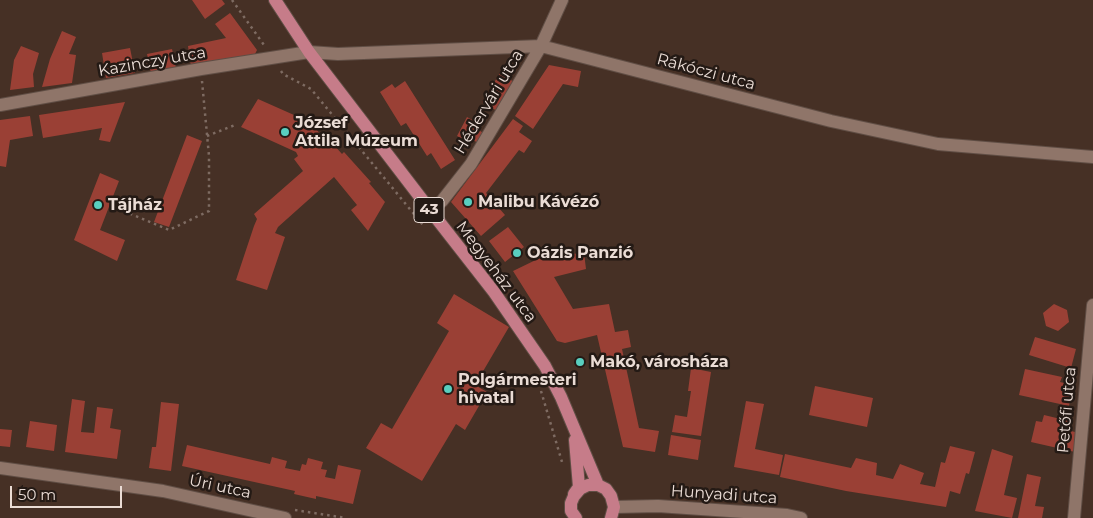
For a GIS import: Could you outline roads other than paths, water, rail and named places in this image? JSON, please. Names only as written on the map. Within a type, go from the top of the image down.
[{"type":"main road","name":"Megyeház utca","points":[[275,0],[309,52],[494,292],[545,366],[573,426]]},
{"type":"main road","name":"43","points":[[573,426],[598,485],[606,489],[612,507]]},
{"type":"main road","name":"43","points":[[572,516],[571,503],[578,487],[573,426]]},
{"type":"main road","points":[[574,496],[580,489],[588,485],[598,485]]},
{"type":"street","name":"Hédervári utca","points":[[430,210],[442,201],[471,164],[541,46],[562,0]]},
{"type":"street","name":"Rákóczi utca","points":[[309,52],[338,54],[541,46],[831,121],[938,144],[1093,157]]},
{"type":"street","name":"Kazinczy utca","points":[[0,105],[201,69],[309,52]]},
{"type":"street","name":"Petőfi utca","points":[[1074,518],[1091,354],[1093,306]]},
{"type":"street","name":"Úri utca","points":[[0,468],[163,491],[244,514],[285,518]]},
{"type":"street","name":"Hunyadi utca","points":[[612,507],[645,506],[751,516],[787,515],[801,518]]},
{"type":"place","name":"József Attila Múzeum","points":[[285,132]]},
{"type":"place","name":"Malibu Kávézó","points":[[468,202]]},
{"type":"place","name":"Tájház","points":[[98,205]]},
{"type":"place","name":"Oázis Panzió","points":[[517,253]]},
{"type":"place","name":"Makó, városháza","points":[[580,362]]},
{"type":"place","name":"Polgármesteri hivatal","points":[[448,389]]}]
